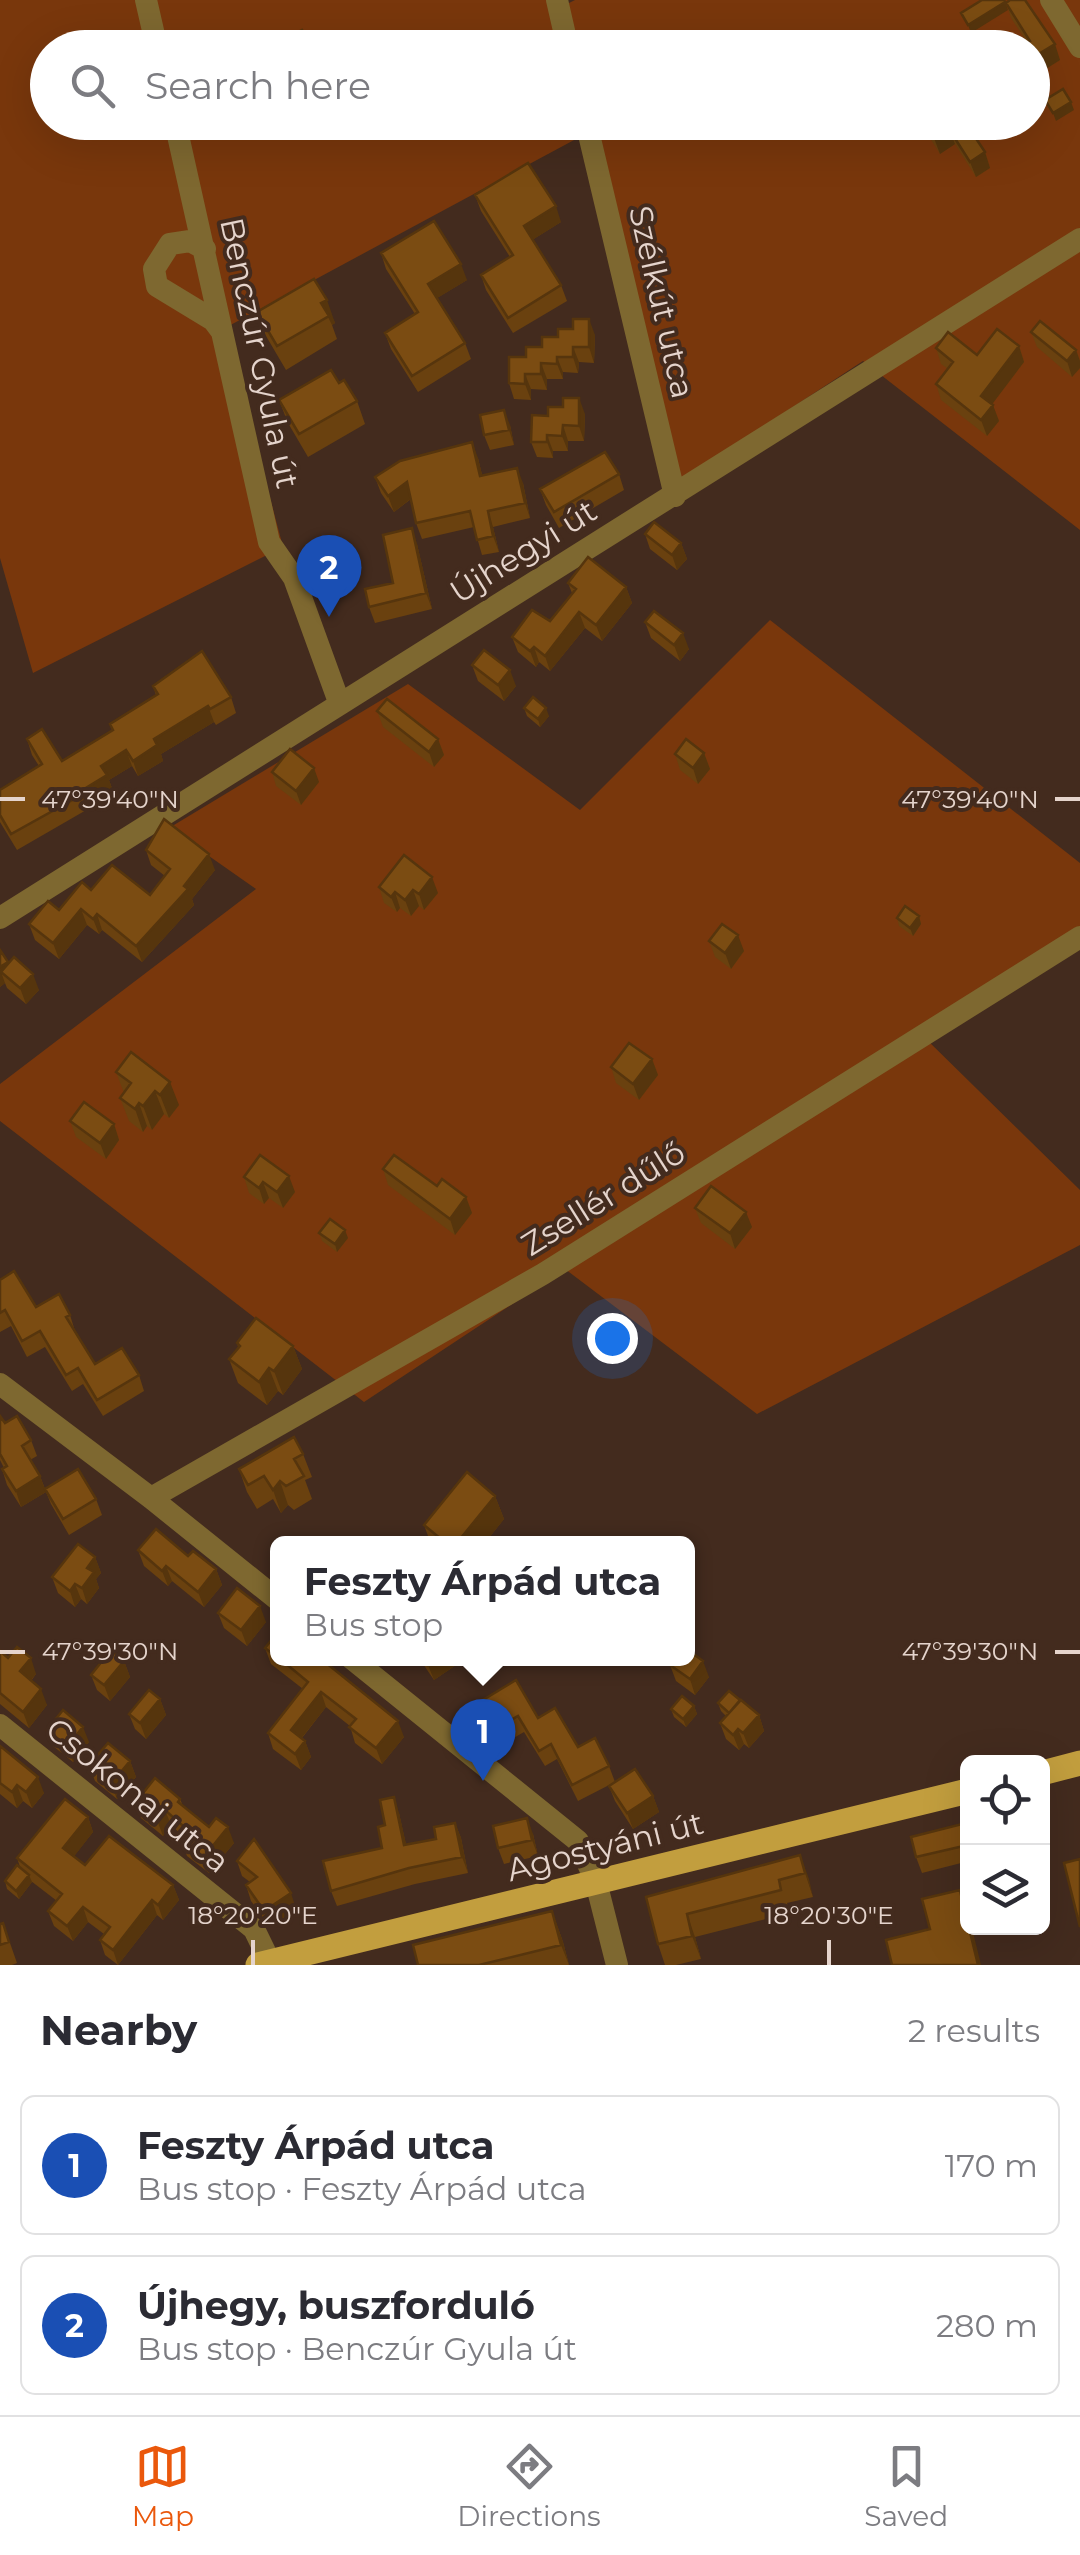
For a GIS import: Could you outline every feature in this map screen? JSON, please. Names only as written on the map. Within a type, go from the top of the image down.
[{"type":"main road","points":[[1050,1771],[1080,1764]]},
{"type":"main road","name":"Agostyáni út","points":[[264,1964],[960,1793]]},
{"type":"street","points":[[146,0],[153,30]]},
{"type":"street","points":[[557,0],[564,30]]},
{"type":"street","points":[[1052,0],[1080,47]]},
{"type":"street","name":"Benczúr Gyula út","points":[[179,140],[269,542],[294,578],[339,702]]},
{"type":"street","name":"Szélkút utca","points":[[590,140],[674,496]]},
{"type":"street","name":"Újhegyi út","points":[[0,918],[1080,239]]},
{"type":"street","points":[[205,250],[190,242],[170,244],[154,269],[157,286],[213,320],[222,332]]},
{"type":"street","name":"Zsellér dűlő","points":[[151,1498],[543,1274],[1080,937]]},
{"type":"street","points":[[0,1384],[270,1594]]},
{"type":"street","points":[[361,1666],[578,1841],[596,1882],[617,1965]]},
{"type":"street","name":"Csokonai utca","points":[[0,1726],[254,1930],[264,1964]]},
{"type":"shaded area","points":[[0,0],[566,0],[567,4],[575,0],[1080,0],[1080,530],[863,361],[671,487],[591,140],[1050,140],[1050,30],[30,30],[30,140],[574,140],[225,328],[283,547],[33,673],[0,558]]},
{"type":"shaded area","points":[[770,620],[1080,863],[1080,931],[923,1036],[1080,1190],[1080,1245],[757,1414],[565,1269],[364,1402],[0,1121],[0,1084],[256,889],[169,828],[408,684],[580,810]]},
{"type":"building","points":[[982,0],[1005,2],[968,25],[961,13]]},
{"type":"building","points":[[1025,0],[1045,30],[1023,30],[1006,3]]},
{"type":"building","points":[[1063,89],[1071,102],[1053,113],[1050,97]]},
{"type":"building","points":[[956,140],[977,140],[985,152],[970,162]]},
{"type":"building","points":[[528,163],[556,206],[524,226],[561,285],[508,318],[481,275],[513,255],[475,195]]},
{"type":"building","points":[[434,221],[461,264],[428,284],[465,343],[412,376],[385,333],[418,312],[381,253]]},
{"type":"building","points":[[314,279],[327,300],[321,303],[329,316],[277,346],[257,312]]},
{"type":"building","points":[[573,319],[589,319],[589,347],[573,347],[573,357],[557,357],[557,364],[541,363],[541,374],[525,374],[525,384],[509,383],[509,357],[526,357],[526,347],[542,347],[542,337],[558,337],[558,329],[573,329]]},
{"type":"building","points":[[1040,321],[1076,350],[1067,361],[1031,332]]},
{"type":"building","points":[[997,329],[1019,346],[981,396],[993,405],[981,420],[936,384],[953,362],[936,348],[948,332],[977,355]]},
{"type":"building","points":[[331,370],[339,383],[344,380],[357,401],[299,434],[279,400]]},
{"type":"building","points":[[563,398],[579,398],[579,426],[563,425],[562,436],[547,435],[547,442],[531,442],[532,415],[548,416],[548,407],[563,407]]},
{"type":"building","points":[[504,410],[509,430],[484,435],[480,415]]},
{"type":"building","points":[[472,442],[480,476],[517,468],[525,503],[488,511],[493,536],[477,540],[470,511],[416,523],[407,482],[388,496],[375,477],[400,461]]},
{"type":"building","points":[[605,452],[619,474],[554,512],[540,489]]},
{"type":"building","points":[[654,522],[681,543],[672,555],[645,534]]},
{"type":"building","points":[[412,528],[426,593],[369,607],[365,589],[393,583],[383,535]]},
{"type":"building","points":[[588,557],[626,587],[596,625],[579,612],[545,656],[534,647],[530,651],[512,637],[532,610],[550,621],[576,589],[568,583]]},
{"type":"building","points":[[654,611],[683,633],[674,645],[645,622]]},
{"type":"building","points":[[484,650],[510,670],[498,685],[472,665]]},
{"type":"building","points":[[202,651],[231,697],[210,709],[208,706],[154,739],[157,745],[133,761],[126,750],[101,766],[107,775],[81,791],[83,794],[11,834],[0,815],[0,790],[42,764],[27,739],[42,729],[62,761],[113,730],[110,724],[158,694],[153,686]]},
{"type":"building","points":[[533,697],[546,708],[538,719],[524,708]]},
{"type":"building","points":[[387,699],[438,739],[429,752],[377,711]]},
{"type":"building","points":[[686,739],[704,753],[693,768],[675,754]]},
{"type":"building","points":[[290,749],[314,768],[296,791],[272,772]]},
{"type":"building","points":[[164,819],[209,854],[184,886],[188,889],[136,946],[97,914],[93,919],[81,909],[53,943],[29,924],[48,901],[59,910],[82,882],[91,890],[112,865],[150,895],[170,869],[146,850]]},
{"type":"building","points":[[404,855],[432,877],[419,894],[413,890],[405,900],[395,892],[391,897],[379,887]]},
{"type":"building","points":[[905,906],[919,916],[910,928],[897,918]]},
{"type":"building","points":[[722,924],[738,935],[725,953],[709,941]]},
{"type":"building","points":[[0,950],[8,962],[0,967]]},
{"type":"building","points":[[14,957],[33,974],[20,988],[1,972]]},
{"type":"building","points":[[629,1043],[652,1059],[633,1084],[611,1067]]},
{"type":"building","points":[[131,1052],[170,1082],[160,1095],[155,1091],[143,1106],[139,1103],[135,1109],[120,1098],[131,1083],[116,1072]]},
{"type":"building","points":[[84,1102],[114,1124],[100,1143],[70,1121]]},
{"type":"building","points":[[260,1155],[289,1176],[277,1192],[263,1182],[259,1188],[244,1177]]},
{"type":"building","points":[[394,1155],[437,1186],[442,1179],[466,1197],[450,1219],[383,1169]]},
{"type":"building","points":[[711,1186],[746,1212],[730,1233],[695,1208]]},
{"type":"building","points":[[330,1219],[345,1230],[335,1244],[319,1233]]},
{"type":"building","points":[[14,1271],[36,1307],[59,1294],[70,1315],[66,1317],[95,1364],[122,1348],[139,1375],[97,1400],[78,1368],[66,1375],[40,1331],[22,1341],[5,1310],[0,1313],[0,1280]]},
{"type":"building","points":[[256,1318],[293,1346],[274,1371],[269,1368],[259,1382],[229,1359]]},
{"type":"building","points":[[0,1416],[5,1423],[17,1416],[31,1440],[22,1446],[40,1476],[16,1491],[2,1469],[7,1466],[0,1454]]},
{"type":"building","points":[[294,1437],[303,1454],[294,1459],[304,1476],[286,1486],[280,1481],[273,1490],[264,1476],[248,1485],[239,1469]]},
{"type":"building","points":[[78,1469],[96,1499],[63,1519],[45,1489]]},
{"type":"building","points":[[467,1472],[495,1496],[462,1536],[437,1536],[424,1525]]},
{"type":"building","points":[[156,1529],[188,1556],[193,1551],[216,1569],[198,1592],[166,1566],[162,1571],[138,1550]]},
{"type":"building","points":[[78,1544],[95,1557],[87,1568],[94,1572],[82,1588],[75,1584],[70,1591],[52,1577]]},
{"type":"building","points":[[237,1588],[260,1606],[241,1630],[218,1613]]},
{"type":"building","points":[[17,1647],[31,1658],[20,1671],[41,1689],[23,1712],[0,1693],[0,1651],[8,1658]]},
{"type":"building","points":[[111,1650],[124,1661],[104,1685],[91,1675]]},
{"type":"building","points":[[695,1655],[703,1661],[690,1679],[671,1666],[695,1666]]},
{"type":"building","points":[[289,1666],[330,1666],[398,1721],[376,1748],[349,1727],[356,1719],[321,1692],[291,1730],[305,1741],[295,1754],[268,1733],[308,1682]]},
{"type":"building","points":[[516,1680],[538,1718],[555,1708],[578,1747],[595,1738],[609,1766],[572,1785],[551,1744],[539,1751],[518,1716],[499,1727],[483,1700]]},
{"type":"building","points":[[149,1690],[160,1699],[140,1723],[129,1714]]},
{"type":"building","points":[[729,1691],[740,1700],[729,1713],[718,1703]]},
{"type":"building","points":[[682,1696],[694,1706],[683,1719],[671,1709]]},
{"type":"building","points":[[741,1700],[759,1715],[743,1733],[738,1729],[733,1735],[720,1723]]},
{"type":"building","points":[[63,1710],[83,1727],[67,1746],[47,1730]]},
{"type":"building","points":[[108,1743],[130,1761],[111,1784],[89,1765]]},
{"type":"building","points":[[0,1746],[38,1777],[26,1792],[17,1785],[12,1792],[0,1783]]},
{"type":"building","points":[[635,1769],[653,1796],[627,1813],[609,1786]]},
{"type":"building","points":[[155,1778],[209,1827],[216,1818],[228,1827],[203,1858],[181,1840],[189,1831],[165,1810],[157,1820],[136,1802]]},
{"type":"building","points":[[394,1797],[404,1845],[436,1839],[434,1827],[455,1823],[462,1857],[331,1891],[323,1861],[382,1848],[378,1827],[385,1825],[380,1800]]},
{"type":"building","points":[[65,1799],[88,1817],[63,1848],[85,1865],[109,1836],[173,1885],[158,1905],[152,1900],[113,1950],[100,1940],[110,1927],[83,1907],[67,1926],[48,1911],[62,1894],[17,1858]]},
{"type":"building","points":[[527,1818],[532,1840],[498,1848],[493,1826]]},
{"type":"building","points":[[960,1825],[960,1847],[916,1857],[911,1837]]},
{"type":"building","points":[[254,1839],[291,1893],[264,1911],[246,1885],[257,1877],[237,1861]]},
{"type":"building","points":[[800,1855],[805,1873],[779,1880],[781,1890],[687,1914],[692,1936],[658,1944],[646,1897]]},
{"type":"building","points":[[1080,1859],[1080,1927],[1064,1863]]},
{"type":"building","points":[[17,1865],[29,1875],[16,1891],[5,1881]]},
{"type":"building","points":[[960,1890],[960,1935],[971,1935],[978,1965],[892,1965],[886,1940],[930,1929],[922,1899]]},
{"type":"building","points":[[552,1911],[561,1945],[479,1965],[418,1965],[413,1945]]},
{"type":"building","points":[[3,1923],[9,1942],[0,1945],[0,1924]]},
{"type":"place","name":"Újhegy, buszforduló","points":[[329,617]]},
{"type":"place","name":"Feszty Árpád utca","points":[[483,1781]]}]
